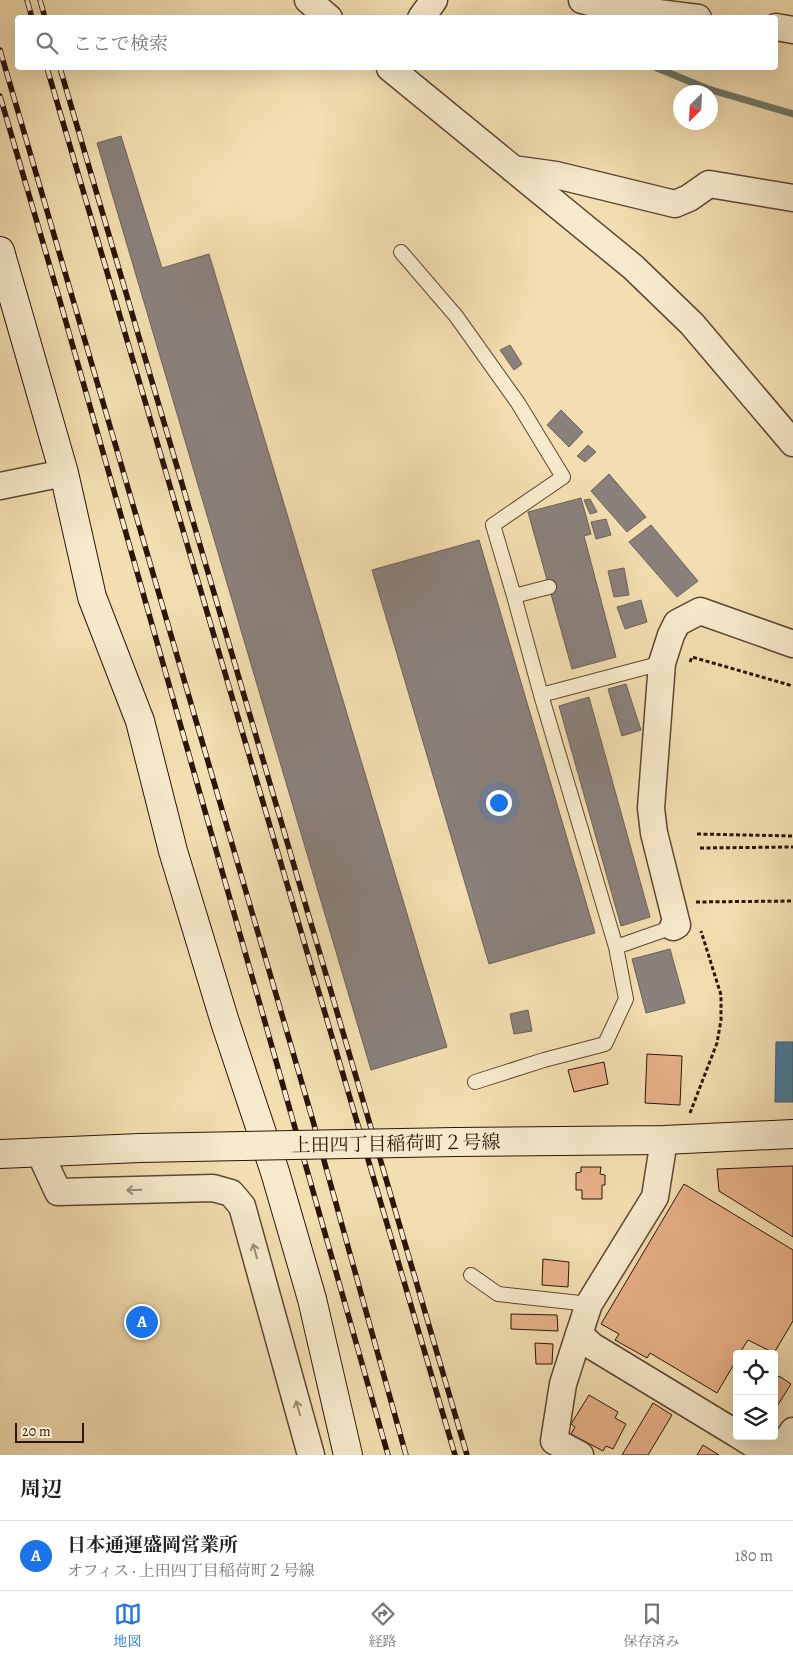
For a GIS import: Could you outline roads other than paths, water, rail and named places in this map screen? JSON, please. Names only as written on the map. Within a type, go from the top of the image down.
[{"type":"street","points":[[308,0],[326,15]]},
{"type":"street","points":[[423,15],[434,0]]},
{"type":"street","points":[[582,0],[604,6],[674,15]]},
{"type":"street","points":[[778,27],[793,30]]},
{"type":"street","points":[[392,70],[633,267],[692,324],[793,442]]},
{"type":"street","points":[[513,169],[556,174],[675,204],[689,198],[709,184],[793,198]]},
{"type":"street","points":[[0,251],[64,473],[92,597],[140,721],[172,851],[225,1022],[275,1172],[312,1299],[348,1455]]},
{"type":"street","points":[[0,486],[64,473]]},
{"type":"street","points":[[685,925],[677,925],[654,833],[652,808],[662,663],[671,635],[677,623],[700,611],[793,644]]},
{"type":"street","name":"上田四丁目稲荷町２号線","points":[[0,1154],[140,1148],[664,1140],[793,1134]]},
{"type":"street","points":[[580,1455],[554,1441],[563,1384],[589,1304],[655,1197],[664,1140]]},
{"type":"street","points":[[40,1153],[58,1192],[213,1188],[231,1193],[242,1206],[311,1455]]},
{"type":"street","points":[[578,1334],[592,1346],[733,1432]]},
{"type":"street","points":[[778,1455],[793,1430]]},
{"type":"street","points":[[747,1440],[771,1455]]},
{"type":"lane","points":[[401,252],[456,316],[518,403],[563,477],[493,525],[616,947],[626,999],[605,1044],[544,1060],[475,1082]]},
{"type":"lane","points":[[514,596],[549,587]]},
{"type":"lane","points":[[541,695],[662,663]]},
{"type":"lane","points":[[616,947],[685,925]]},
{"type":"lane","points":[[471,1275],[498,1294],[589,1304]]},
{"type":"waterway","points":[[662,70],[708,89],[793,114]]},
{"type":"railway","points":[[27,0],[31,15]]},
{"type":"railway","points":[[40,0],[44,15]]},
{"type":"railway","points":[[0,50],[313,1121],[406,1455]]},
{"type":"railway","points":[[48,70],[455,1455]]},
{"type":"railway","points":[[61,70],[467,1455]]},
{"type":"railway","points":[[0,96],[388,1455]]},
{"type":"place","name":"日本通運盛岡営業所","points":[[142,1322]]}]
